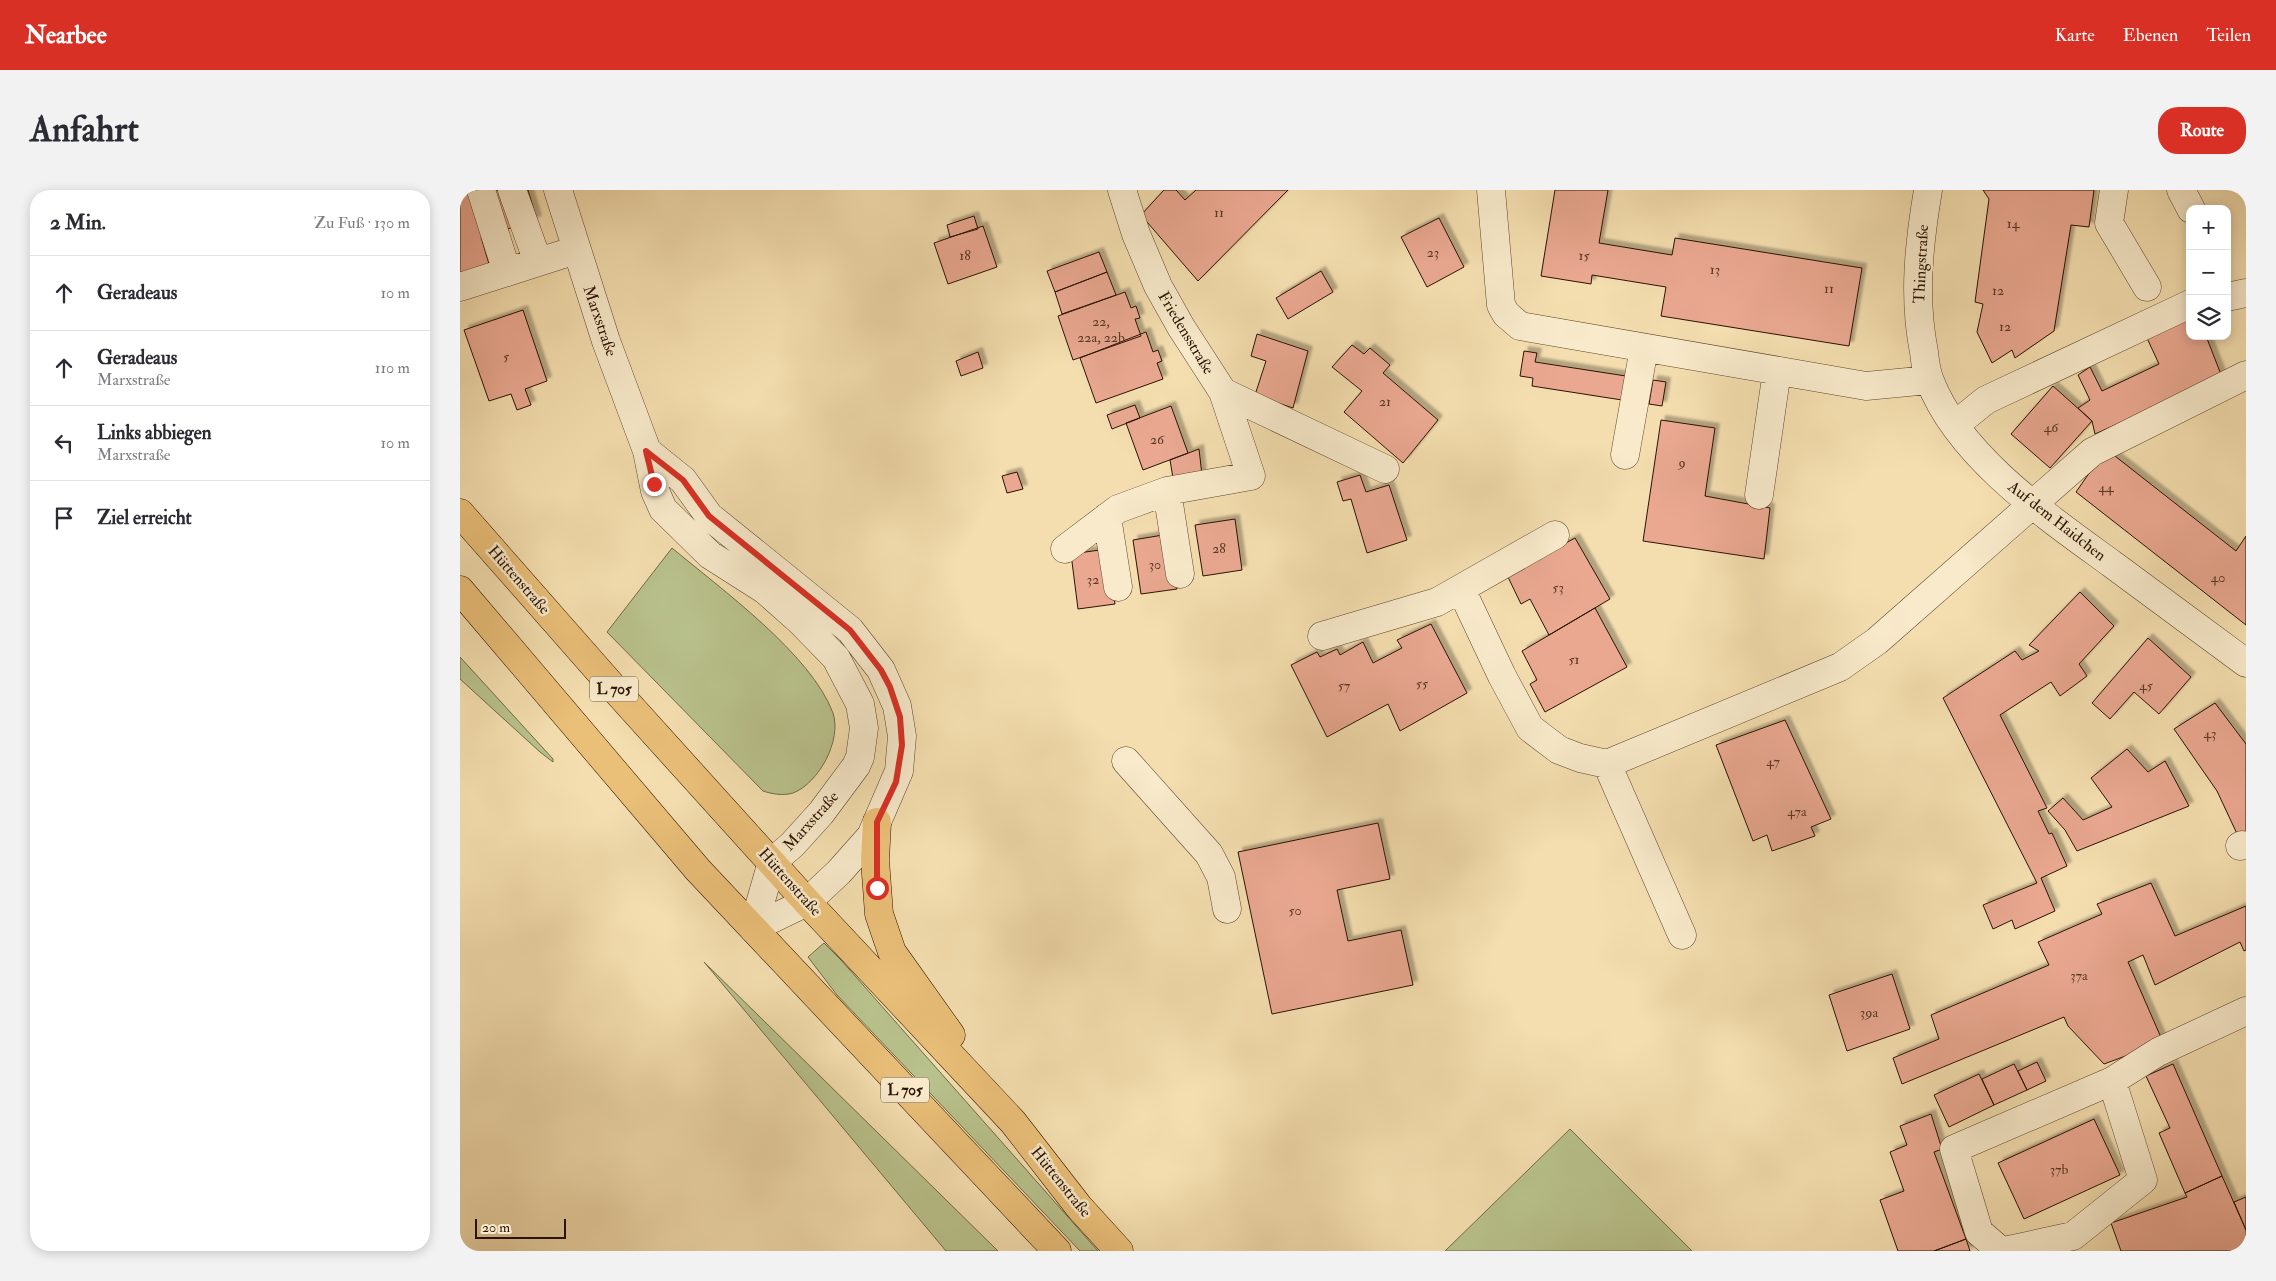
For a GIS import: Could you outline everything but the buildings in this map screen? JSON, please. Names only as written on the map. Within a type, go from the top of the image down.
[{"type":"main road","name":"Hüttenstraße","points":[[460,513],[620,696],[807,902],[1013,1122],[1079,1207],[1119,1251]]},
{"type":"main road","name":"L 705","points":[[460,590],[698,870],[1057,1251]]},
{"type":"main road","name":"L 705","points":[[877,822],[875,860],[880,914],[892,952],[1013,1122]]},
{"type":"street","points":[[481,190],[507,272]]},
{"type":"street","points":[[512,190],[538,262]]},
{"type":"street","name":"Marxstraße","points":[[558,190],[609,350],[646,451],[655,492],[663,509],[710,555],[765,590],[800,621],[836,658],[860,704],[864,728],[860,757],[856,766],[822,813],[792,845],[772,862],[753,928]]},
{"type":"street","name":"Friedensstraße","points":[[1122,190],[1136,234],[1158,286],[1181,328],[1223,392],[1251,476],[1167,491]]},
{"type":"street","points":[[1491,190],[1501,305],[1514,323],[1520,326],[1866,386],[1929,380]]},
{"type":"street","name":"Thingstraße","points":[[1921,338],[1917,299],[1918,260],[1928,190]]},
{"type":"street","points":[[2114,190],[2109,223],[2147,287]]},
{"type":"street","points":[[2181,190],[2189,205]]},
{"type":"street","points":[[460,288],[576,250]]},
{"type":"street","points":[[2231,296],[2246,293]]},
{"type":"street","points":[[1955,425],[1986,400],[2186,306]]},
{"type":"street","name":"Auf dem Haidchen","points":[[1921,338],[1929,380],[1955,425],[1990,467],[2033,506],[2246,663]]},
{"type":"street","points":[[1625,455],[1644,348]]},
{"type":"street","points":[[1759,494],[1777,371]]},
{"type":"street","points":[[1461,589],[1502,676],[1530,728],[1559,750],[1580,758],[1607,764],[1840,666],[1877,640],[2033,506],[2092,452],[2246,375]]},
{"type":"street","points":[[1223,392],[1385,469]]},
{"type":"street","points":[[646,451],[683,480],[709,516],[850,630],[881,670],[897,706],[902,745],[896,782],[871,836],[839,872],[807,902],[753,928]]},
{"type":"street","points":[[1065,549],[1118,509],[1167,491],[1180,574]]},
{"type":"street","points":[[1107,517],[1118,588]]},
{"type":"street","points":[[1322,636],[1437,602],[1555,535]]},
{"type":"street","points":[[1126,761],[1209,854],[1221,877],[1226,909]]},
{"type":"street","points":[[1607,764],[1682,935]]},
{"type":"street","points":[[2112,1081],[2143,1180],[2072,1236],[2003,1251],[1979,1232],[1954,1149],[2112,1081],[2158,1052],[2246,1011]]},
{"type":"green space","points":[[672,548],[763,624],[805,668],[822,691],[833,713],[834,735],[826,759],[803,788],[793,793],[785,794],[763,791],[607,632]]},
{"type":"green space","points":[[460,657],[553,759],[553,762],[460,679]]},
{"type":"green space","points":[[824,943],[1098,1251],[1080,1251],[837,995],[808,957]]},
{"type":"green space","points":[[704,962],[998,1251],[946,1251]]},
{"type":"green space","points":[[1570,1129],[1692,1251],[1445,1251]]},
{"type":"route","points":[[654,484],[646,451],[683,480],[709,516],[850,630],[881,670],[897,706],[900,717],[902,745],[896,782],[877,822],[875,860],[877,888]]}]
